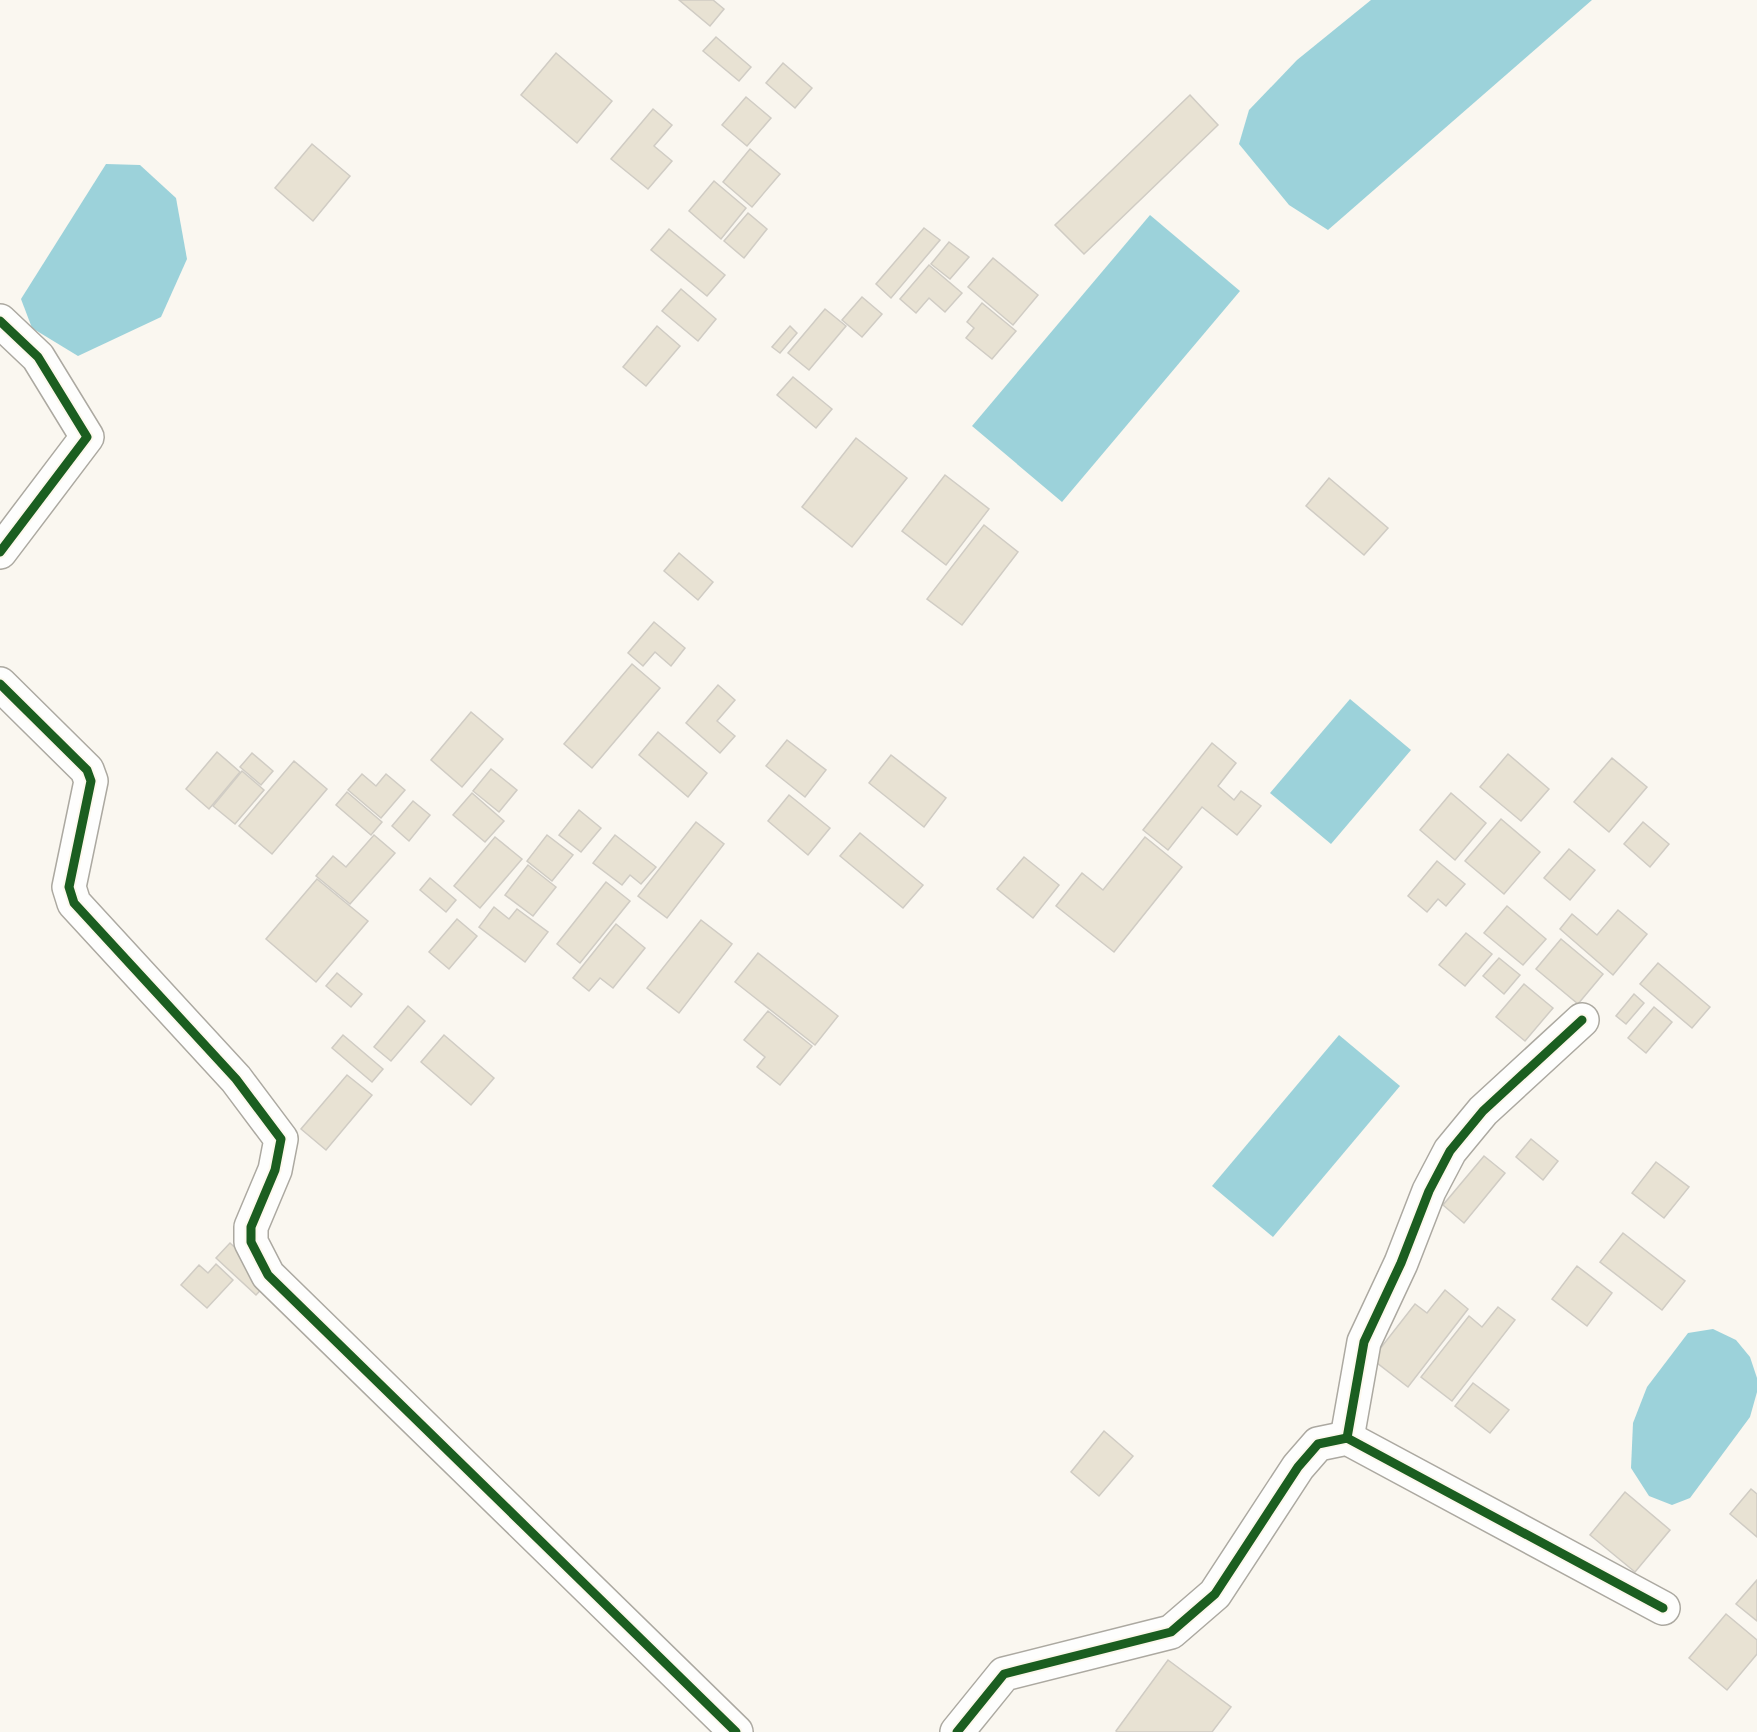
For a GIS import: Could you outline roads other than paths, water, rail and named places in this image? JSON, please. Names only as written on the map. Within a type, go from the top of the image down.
[{"type":"street","points":[[0,321],[38,357],[87,437],[0,552]]},
{"type":"street","points":[[0,684],[87,770],[92,781],[69,887],[74,903],[236,1079],[281,1139],[275,1170],[251,1227],[251,1242],[268,1275],[736,1732]]},
{"type":"street","points":[[1347,1438],[1365,1342],[1401,1263],[1430,1191],[1450,1151],[1483,1111],[1582,1020]]},
{"type":"street","points":[[957,1732],[1004,1674],[1171,1632],[1215,1594],[1299,1467],[1318,1444],[1347,1438],[1663,1608]]},
{"type":"water","points":[[1371,0],[1592,0],[1328,230],[1289,205],[1239,144],[1249,110],[1297,60]]},
{"type":"water","points":[[106,164],[140,165],[176,198],[187,259],[161,317],[78,356],[32,328],[21,299]]},
{"type":"water","points":[[1150,215],[1240,291],[1062,502],[972,426]]},
{"type":"water","points":[[1350,699],[1411,750],[1331,844],[1270,793]]},
{"type":"water","points":[[1339,1035],[1400,1086],[1273,1237],[1212,1186]]},
{"type":"water","points":[[1713,1329],[1736,1340],[1750,1357],[1757,1378],[1757,1392],[1750,1417],[1690,1498],[1672,1505],[1649,1496],[1631,1468],[1633,1423],[1647,1387],[1688,1333]]}]
